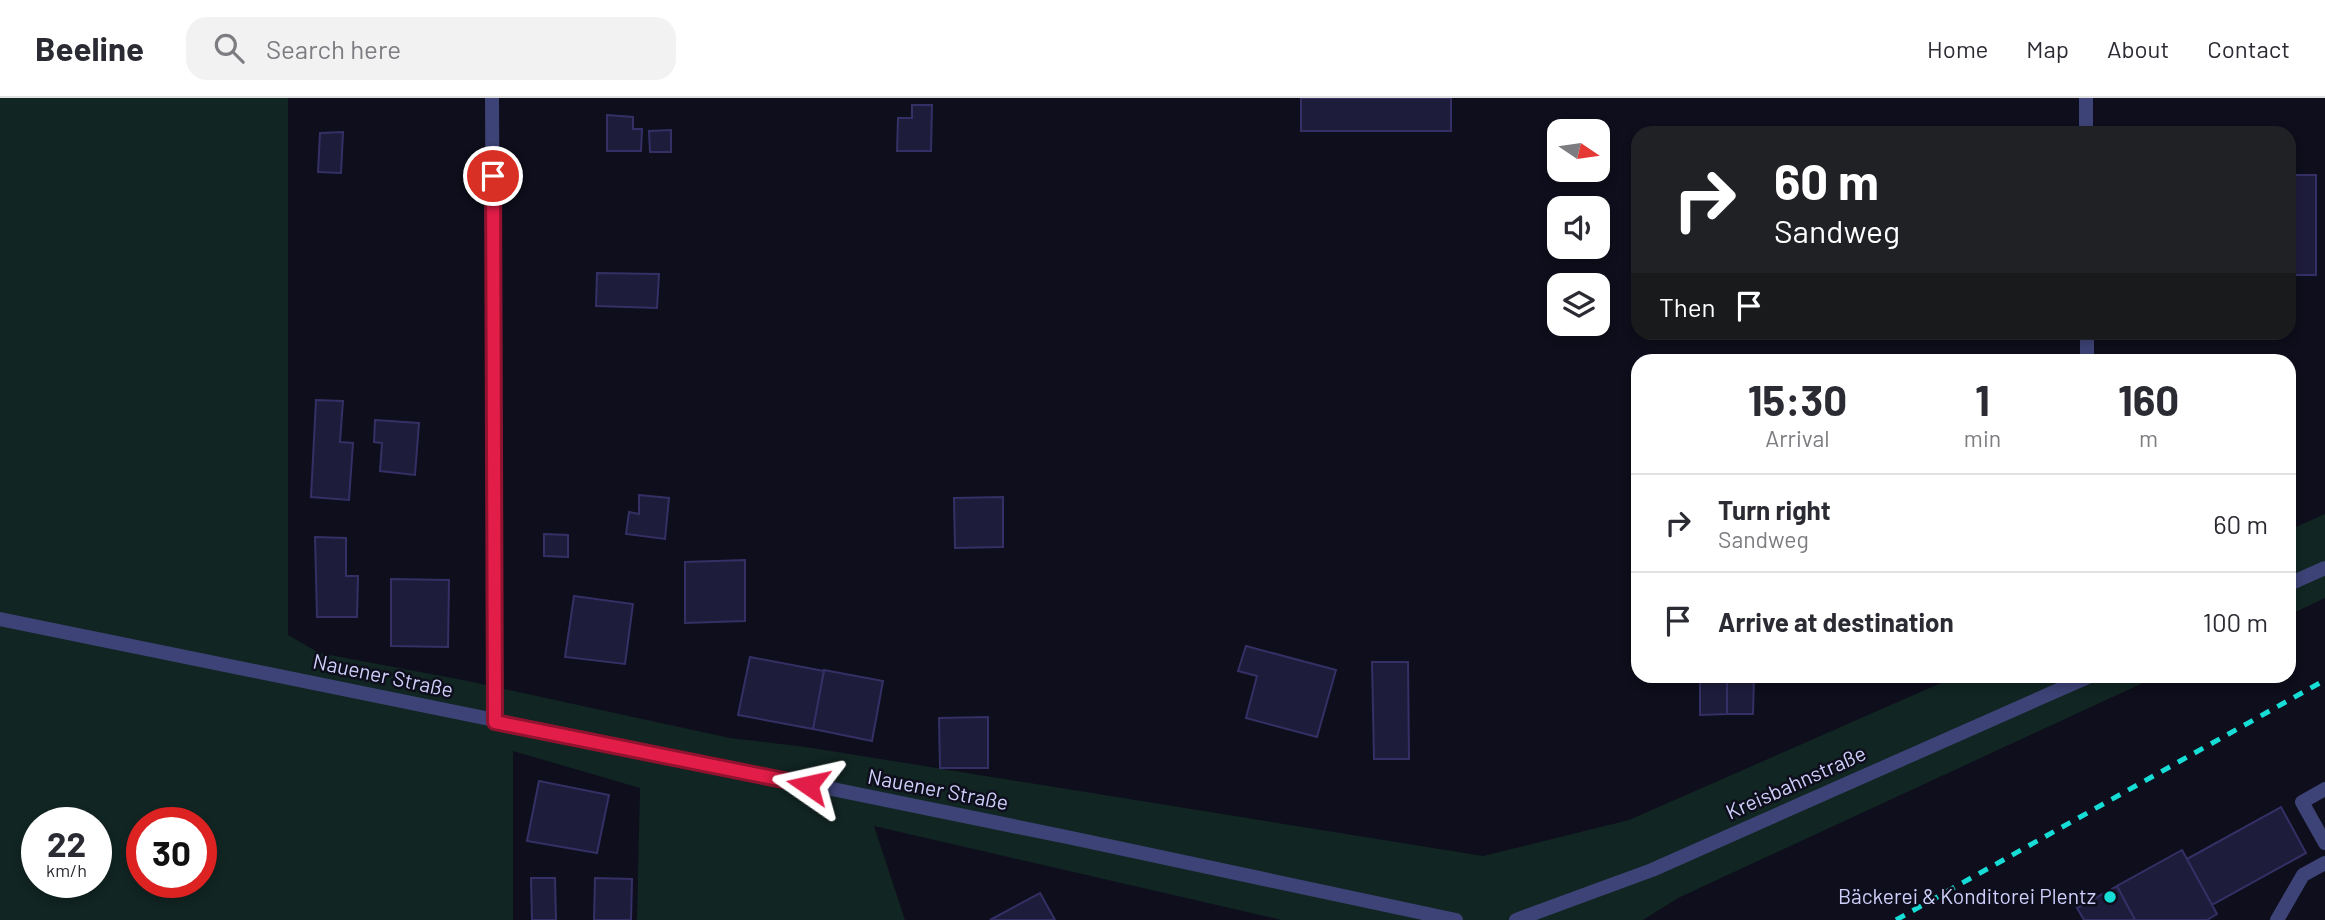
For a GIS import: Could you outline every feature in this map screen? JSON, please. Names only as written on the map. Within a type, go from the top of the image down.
[{"type":"street","points":[[492,98],[495,722]]},
{"type":"street","points":[[2087,98],[2087,126]]},
{"type":"street","points":[[2296,581],[2325,568]]},
{"type":"street","name":"Nauener Straße","points":[[0,619],[1067,837],[1456,920]]},
{"type":"street","name":"Kreisbahnstraße","points":[[1516,920],[1652,870],[2072,683]]},
{"type":"street","points":[[2325,789],[2302,802],[2325,843]]},
{"type":"street","points":[[2277,920],[2303,875],[2325,863]]},
{"type":"green space","points":[[0,98],[288,98],[288,635],[319,653],[468,681],[730,738],[806,747],[1483,856],[1629,820],[1941,683],[2143,683],[1678,898],[1643,920],[1282,920],[874,826],[905,920],[637,920],[640,788],[513,751],[513,920],[0,920]]},
{"type":"green space","points":[[2325,514],[2325,598],[2296,612],[2296,527]]},
{"type":"building","points":[[1301,98],[1451,98],[1451,131],[1301,131]]},
{"type":"building","points":[[912,105],[932,105],[931,151],[897,151],[898,118],[912,118]]},
{"type":"building","points":[[607,115],[633,117],[633,129],[642,129],[641,151],[607,151]]},
{"type":"building","points":[[671,130],[671,152],[650,152],[649,131]]},
{"type":"building","points":[[343,132],[341,173],[318,172],[320,133]]},
{"type":"building","points":[[2296,175],[2316,175],[2316,275],[2296,275]]},
{"type":"building","points":[[597,273],[659,274],[657,308],[596,306]]},
{"type":"building","points":[[316,400],[343,401],[340,442],[353,443],[349,500],[311,497]]},
{"type":"building","points":[[375,420],[419,423],[415,475],[380,471],[382,443],[374,442]]},
{"type":"building","points":[[639,495],[669,498],[665,539],[626,534],[629,512],[639,514]]},
{"type":"building","points":[[1003,497],[1003,547],[955,548],[954,498]]},
{"type":"building","points":[[544,534],[568,535],[568,557],[544,556]]},
{"type":"building","points":[[315,537],[346,538],[346,576],[358,576],[357,617],[317,617]]},
{"type":"building","points":[[745,560],[745,621],[685,623],[685,562]]},
{"type":"building","points":[[391,579],[449,580],[448,647],[391,646]]},
{"type":"building","points":[[574,596],[633,604],[625,664],[565,657]]},
{"type":"building","points":[[1246,646],[1336,670],[1317,737],[1246,718],[1257,676],[1238,671]]},
{"type":"building","points":[[750,657],[824,671],[813,729],[738,715]]},
{"type":"building","points":[[1372,662],[1408,662],[1409,759],[1374,759]]},
{"type":"building","points":[[824,670],[883,681],[872,741],[813,729]]},
{"type":"building","points":[[1700,683],[1727,683],[1727,714],[1700,715]]},
{"type":"building","points":[[1727,683],[1754,683],[1753,714],[1727,714]]},
{"type":"building","points":[[988,717],[988,768],[940,768],[939,718]]},
{"type":"building","points":[[539,781],[609,795],[597,853],[527,841]]},
{"type":"building","points":[[2281,807],[2306,853],[2212,905],[2187,859]]},
{"type":"building","points":[[2182,850],[2217,914],[2207,920],[2135,920],[2117,886]]},
{"type":"building","points":[[531,878],[555,878],[556,920],[532,920]]},
{"type":"building","points":[[595,878],[632,879],[631,920],[594,920]]},
{"type":"building","name":"Bäckerei & Konditorei Plentz","points":[[2117,886],[2135,920],[2084,920],[2077,908]]},
{"type":"building","points":[[1040,893],[1055,920],[990,920]]},
{"type":"railway","points":[[1896,920],[2325,680]]},
{"type":"place","name":"Bäckerei & Konditorei Plentz","points":[[2110,897]]},
{"type":"route","points":[[493,176],[495,722],[808,785]]}]
